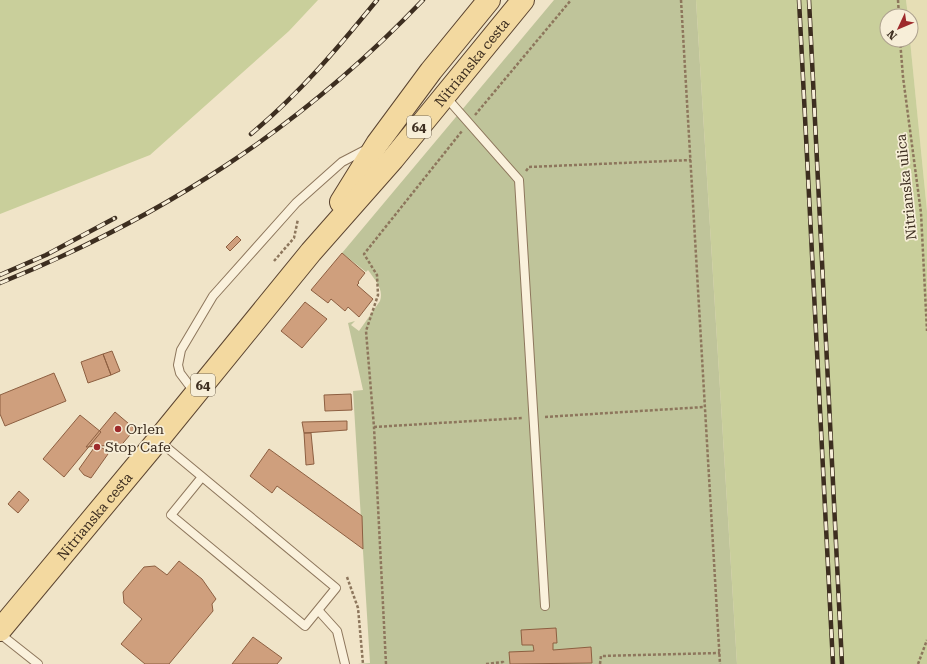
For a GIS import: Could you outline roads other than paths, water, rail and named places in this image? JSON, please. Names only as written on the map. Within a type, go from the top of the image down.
[{"type":"main road","name":"Nitrianska cesta","points":[[311,252],[376,144],[431,71],[489,0]]},
{"type":"main road","name":"Nitrianska cesta","points":[[0,630],[196,394],[311,252],[445,96],[524,0]]},
{"type":"lane","points":[[445,96],[519,180],[545,606]]},
{"type":"lane","points":[[196,394],[180,373],[178,364],[181,350],[213,296],[302,197],[342,162],[376,144]]},
{"type":"lane","points":[[158,440],[336,588],[305,626],[171,515],[202,477]]},
{"type":"lane","points":[[318,610],[337,631],[345,664]]},
{"type":"lane","points":[[0,634],[38,664]]},
{"type":"railway","points":[[251,134],[302,87],[377,0]]},
{"type":"railway","points":[[0,283],[60,257],[118,229],[227,165],[279,128],[328,89],[376,46],[423,0]]},
{"type":"railway","points":[[799,0],[833,664]]},
{"type":"railway","points":[[809,0],[842,664]]},
{"type":"railway","points":[[0,275],[46,255],[115,218]]},
{"type":"place","name":"Orlen","points":[[118,429]]},
{"type":"place","name":"Stop Cafe","points":[[97,447]]}]
